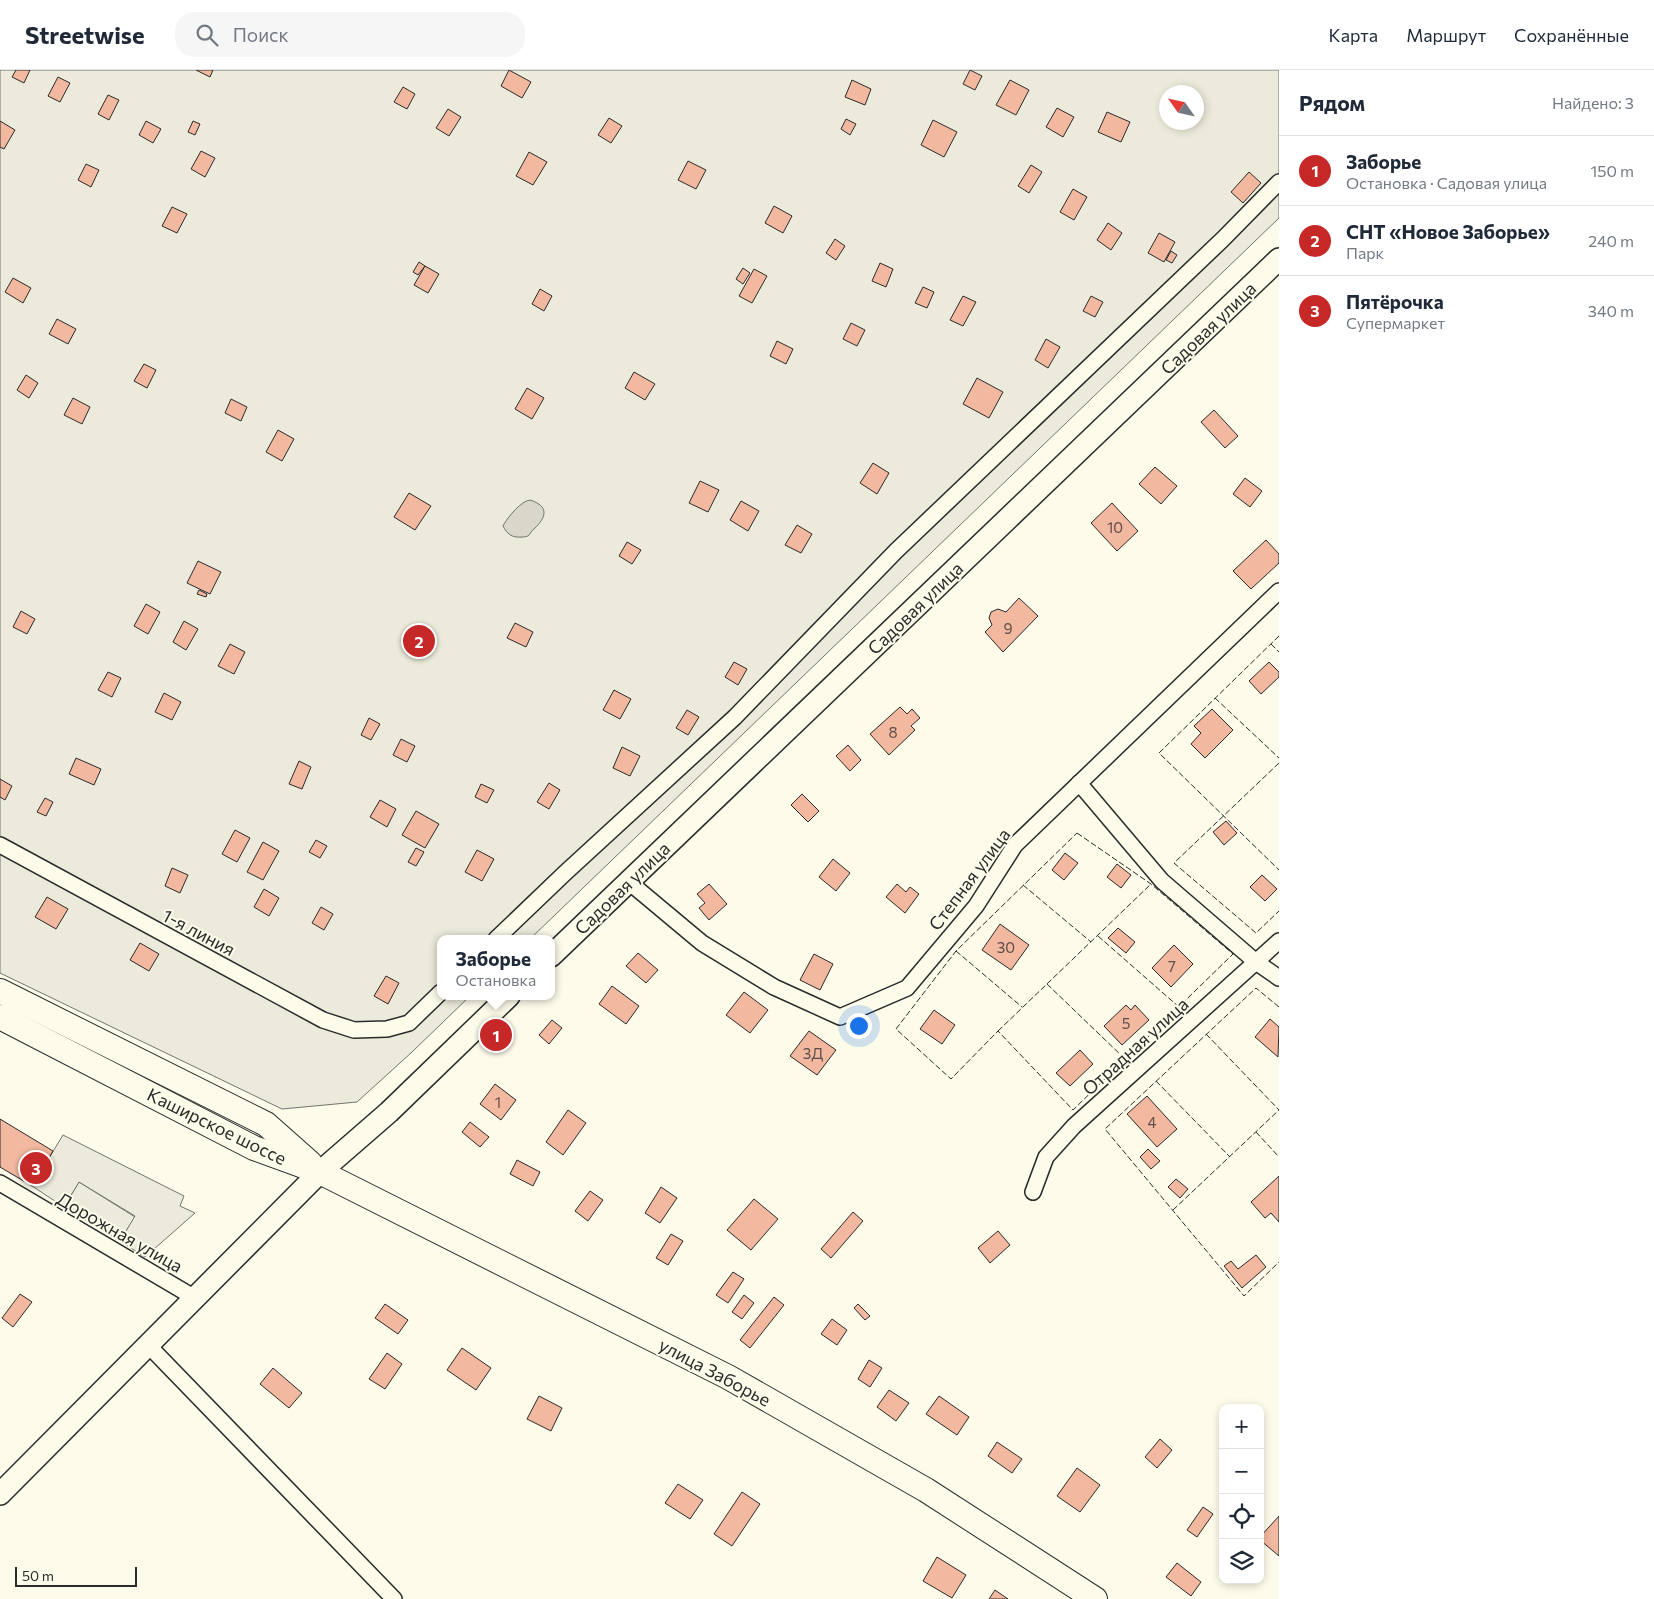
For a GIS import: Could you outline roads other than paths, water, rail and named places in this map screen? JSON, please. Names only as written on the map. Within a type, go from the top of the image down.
[{"type":"main road","name":"Садовая улица","points":[[555,952],[1279,259]]},
{"type":"main road","name":"Каширское шоссе","points":[[0,991],[266,1124],[320,1172]]},
{"type":"main road","points":[[0,1494],[320,1172],[389,1112],[505,1000]]},
{"type":"main road","name":"Каширское шоссе","points":[[0,1017],[254,1148],[320,1172]]},
{"type":"main road","name":"улица Заборье","points":[[320,1172],[728,1377],[926,1490],[1095,1599]]},
{"type":"street","points":[[500,935],[734,716],[896,551],[1208,253],[1279,182]]},
{"type":"street","name":"Степная улица","points":[[629,882],[702,943],[774,987],[840,1017],[908,988],[976,906],[1015,845],[1279,592]]},
{"type":"street","points":[[1079,783],[1162,881],[1256,962],[1279,978]]},
{"type":"street","name":"1-я линия","points":[[0,846],[323,1020],[354,1030],[387,1029],[409,1022],[437,996]]},
{"type":"street","name":"Отрадная улица","points":[[1033,1192],[1046,1157],[1074,1126],[1279,941]]},
{"type":"street","name":"Дорожная улица","points":[[0,1183],[195,1298]]},
{"type":"street","points":[[148,1345],[394,1599]]},
{"type":"place","name":"СНТ «Новое Заборье»","points":[[419,641]]},
{"type":"place","name":"Заборье","points":[[496,1035]]},
{"type":"place","name":"Пятёрочка","points":[[36,1168]]}]
